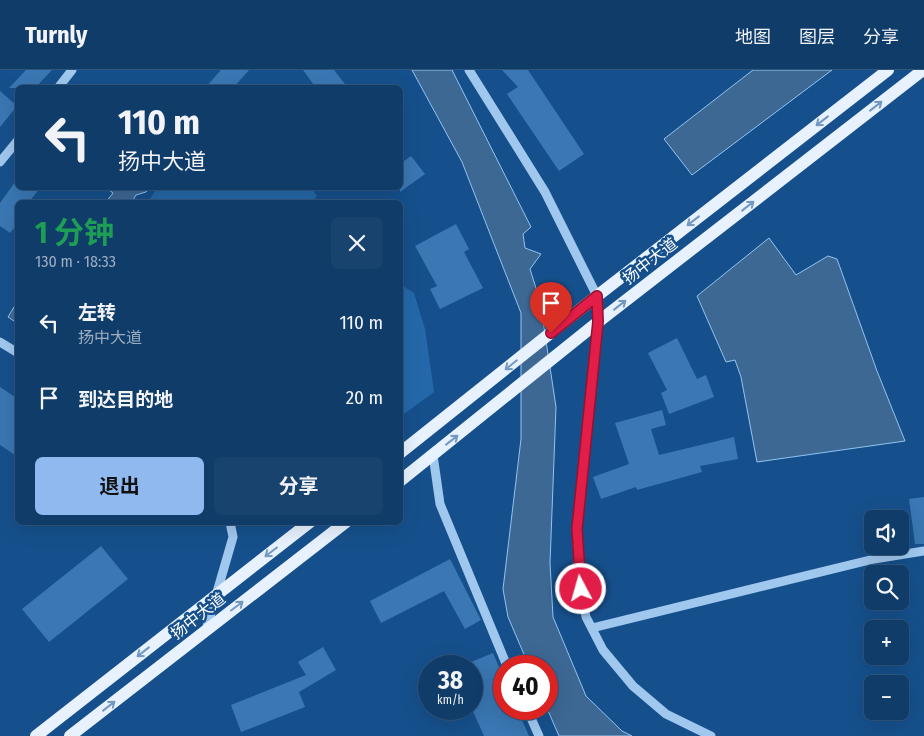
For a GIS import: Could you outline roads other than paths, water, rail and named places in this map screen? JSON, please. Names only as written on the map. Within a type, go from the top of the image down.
[{"type":"main road","name":"扬中大道","points":[[403,451],[597,296],[888,70]]},
{"type":"main road","name":"扬中大道","points":[[403,479],[598,322],[923,70]]},
{"type":"main road","points":[[421,436],[433,455]]},
{"type":"main road","name":"扬中大道","points":[[36,736],[306,525]]},
{"type":"main road","name":"扬中大道","points":[[70,736],[342,525]]},
{"type":"street","points":[[60,85],[72,70]]},
{"type":"street","points":[[469,70],[545,192],[597,296],[598,322],[577,529],[578,576],[586,617],[603,650],[633,686],[666,714],[711,736]]},
{"type":"street","points":[[0,162],[15,144]]},
{"type":"street","points":[[0,342],[15,351]]},
{"type":"street","points":[[433,455],[440,504],[502,655]]},
{"type":"street","points":[[206,630],[233,537],[231,525]]},
{"type":"street","points":[[592,628],[874,559],[924,550]]},
{"type":"street","points":[[532,720],[539,736]]}]
